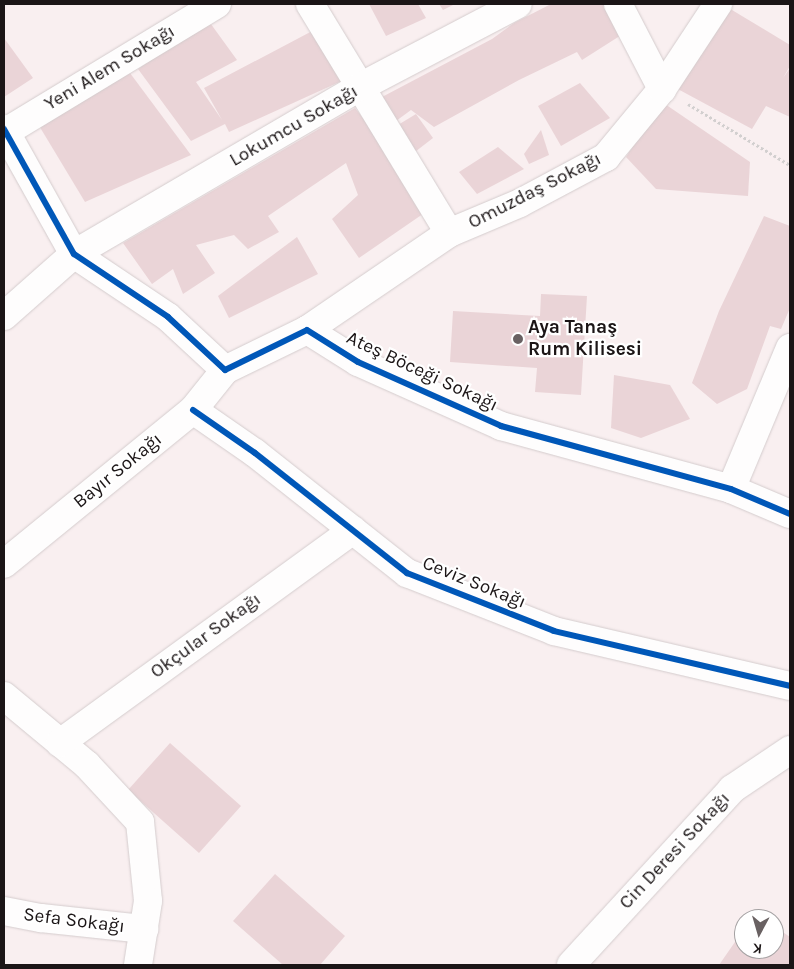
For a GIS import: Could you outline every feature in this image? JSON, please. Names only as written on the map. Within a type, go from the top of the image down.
[{"type":"street","name":"Yeni Alem Sokağı","points":[[4,131],[217,4]]},
{"type":"street","points":[[310,4],[449,233]]},
{"type":"street","name":"Lokumcu Sokağı","points":[[4,316],[74,254],[360,88],[518,4]]},
{"type":"street","points":[[618,4],[662,89]]},
{"type":"street","name":"Omuzdaş Sokağı","points":[[307,330],[449,233],[520,203],[606,157],[662,89],[718,4]]},
{"type":"street","points":[[4,131],[74,254],[168,317],[224,370],[307,330]]},
{"type":"street","name":"Ateş Böceği Sokağı","points":[[307,330],[358,362],[501,426],[731,489],[790,514]]},
{"type":"street","points":[[731,489],[790,348]]},
{"type":"street","name":"Bayır Sokağı","points":[[4,564],[193,410],[224,370]]},
{"type":"street","name":"Ceviz Sokağı","points":[[193,410],[255,453],[408,573],[554,631],[790,686]]},
{"type":"street","name":"Okçular Sokağı","points":[[60,743],[353,530]]},
{"type":"street","points":[[4,696],[87,765],[140,822],[148,901],[138,965]]},
{"type":"street","name":"Cin Deresi Sokağı","points":[[571,965],[732,789],[790,750]]},
{"type":"street","name":"Sefa Sokağı","points":[[4,911],[41,918],[144,929]]},
{"type":"path","points":[[662,89],[790,165]]},
{"type":"building","points":[[369,4],[418,4],[426,18],[386,36]]},
{"type":"building","points":[[439,4],[455,4],[443,10]]},
{"type":"building","points":[[551,4],[609,4],[626,32],[582,60],[577,52],[519,80],[434,127],[411,110],[396,121],[382,97],[492,39],[514,23]]},
{"type":"building","points":[[727,7],[790,45],[790,66],[783,78],[790,68],[790,117],[766,106],[752,129],[674,87]]},
{"type":"building","points":[[208,20],[237,60],[196,82],[222,120],[204,88],[316,29],[346,79],[229,132],[225,124],[191,141],[138,69]]},
{"type":"building","points":[[4,38],[33,78],[4,97]]},
{"type":"building","points":[[127,69],[191,155],[85,202],[38,124]]},
{"type":"building","points":[[580,83],[610,118],[561,146],[538,106]]},
{"type":"building","points":[[662,102],[750,162],[748,196],[656,189],[626,157]]},
{"type":"building","points":[[355,108],[433,207],[359,258],[332,219],[358,195],[346,163],[268,216],[279,232],[248,249],[234,235],[196,245],[215,273],[183,294],[173,269],[152,284],[123,243]]},
{"type":"building","points":[[416,114],[433,138],[411,155],[393,128]]},
{"type":"building","points":[[541,130],[549,155],[529,164],[524,154]]},
{"type":"building","points":[[498,147],[524,169],[477,194],[459,172]]},
{"type":"building","points":[[764,216],[790,226],[790,308],[781,329],[770,326],[747,389],[717,404],[692,383],[719,311]]},
{"type":"building","points":[[297,237],[318,274],[229,318],[218,296]]},
{"type":"building","name":"Aya Tanaş Rum Kilisesi","points":[[541,294],[587,296],[581,395],[535,392],[537,368],[450,362],[453,311],[540,316]]},
{"type":"building","points":[[614,375],[670,385],[690,419],[641,438],[611,428]]},
{"type":"building","points":[[170,743],[241,806],[199,853],[128,790]]},
{"type":"building","points":[[275,874],[345,936],[320,965],[283,965],[233,921]]},
{"type":"building","points":[[784,933],[790,937],[790,965],[719,965],[734,943],[734,959],[784,959]]},
{"type":"cycle path","points":[[4,129],[74,254],[168,317],[225,370],[307,330],[358,362],[501,426],[731,489],[790,514]]},
{"type":"cycle path","points":[[193,410],[255,453],[407,573],[554,631],[790,686]]},
{"type":"place","name":"Aya Tanaş Rum Kilisesi","points":[[518,339]]}]
